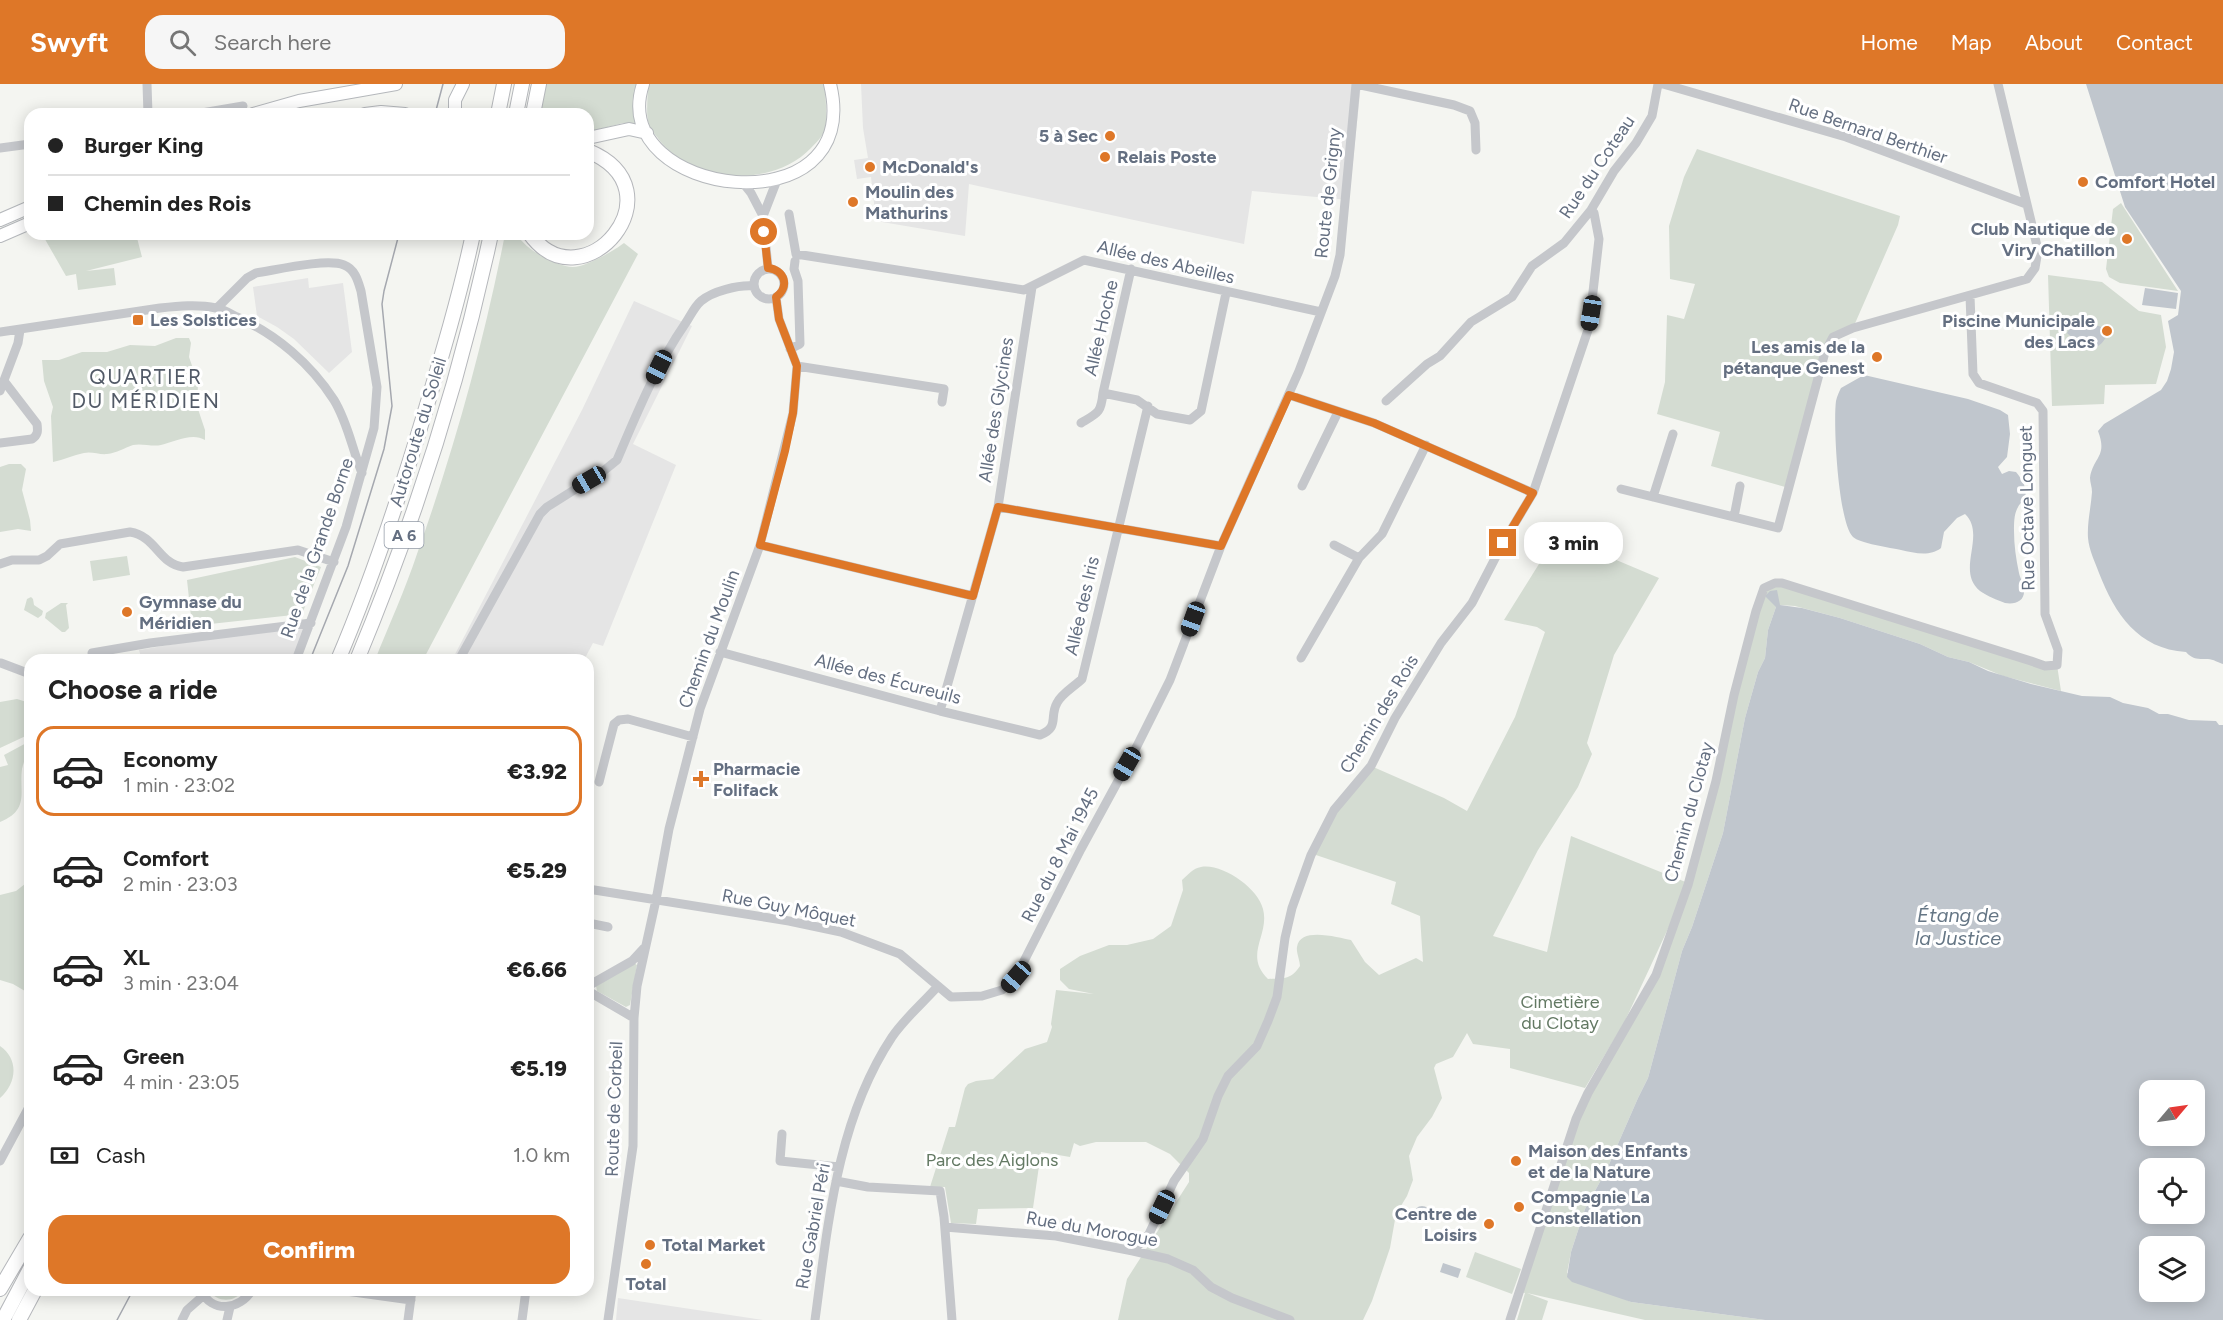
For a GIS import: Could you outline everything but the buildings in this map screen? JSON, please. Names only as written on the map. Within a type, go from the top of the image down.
[{"type":"highway","points":[[499,108],[504,84]]},
{"type":"highway","points":[[517,108],[522,84]]},
{"type":"highway","points":[[534,108],[539,84]]},
{"type":"highway","points":[[536,240],[545,249],[556,254],[584,255],[607,244],[617,233],[627,208],[623,183],[609,164],[594,155]]},
{"type":"highway","name":"Autoroute du Soleil","points":[[340,654],[364,595],[402,486],[438,372],[471,240]]},
{"type":"highway","name":"Autoroute du Soleil","points":[[359,654],[395,562],[434,444],[464,342],[490,240]]},
{"type":"highway","points":[[0,1289],[24,1248]]},
{"type":"highway","points":[[3,1320],[24,1280]]},
{"type":"highway","points":[[19,1320],[32,1296]]},
{"type":"main road","points":[[265,108],[390,84]]},
{"type":"main road","points":[[455,108],[455,100],[463,84]]},
{"type":"main road","points":[[644,84],[641,112],[647,133],[660,152],[686,169],[706,177],[742,183],[777,180],[809,163],[827,139],[833,116],[830,84]]},
{"type":"main road","points":[[594,137],[629,129],[647,133]]},
{"type":"main road","points":[[0,220],[24,210]]},
{"type":"main road","points":[[0,236],[24,226]]},
{"type":"street","points":[[147,84],[148,108]]},
{"type":"street","points":[[1356,84],[1454,105],[1470,111],[1475,123],[1476,150]]},
{"type":"street","name":"Route de Grigny","points":[[1299,371],[1340,255],[1356,84]]},
{"type":"street","name":"Rue du Coteau","points":[[1386,401],[1427,364],[1440,356],[1471,322],[1512,297],[1532,266],[1564,243],[1591,210],[1614,171],[1636,143],[1652,116],[1658,84]]},
{"type":"street","name":"Rue Bernard Berthier","points":[[1663,84],[1846,137],[2026,204]]},
{"type":"street","points":[[1621,489],[1778,528],[1825,352],[1833,338],[1853,328],[1970,296],[2027,279],[2032,275],[2038,250],[1998,84]]},
{"type":"street","points":[[0,148],[24,145]]},
{"type":"street","points":[[763,216],[777,180]]},
{"type":"street","points":[[742,183],[751,193],[763,216],[768,268]]},
{"type":"street","name":"Chemin des Rois","points":[[1133,1251],[1149,1234],[1174,1180],[1203,1139],[1218,1096],[1228,1076],[1257,1046],[1277,997],[1285,938],[1292,908],[1311,855],[1334,810],[1371,766],[1395,718],[1441,643],[1472,603],[1503,543],[1533,493],[1589,327],[1599,239],[1594,213],[1591,210]]},
{"type":"street","points":[[789,214],[796,257],[794,269],[798,281],[800,344],[790,348]]},
{"type":"street","name":"Allée des Abeilles","points":[[796,257],[1024,290],[1084,260],[1321,312]]},
{"type":"street","name":"Rue de la Grande Borne","points":[[217,308],[247,278],[256,273],[322,263],[343,265],[357,277],[361,291],[377,387],[374,428],[334,562],[298,654]]},
{"type":"street","points":[[768,268],[778,271],[784,279],[783,290],[772,299],[762,298],[753,286],[758,272],[768,268]]},
{"type":"street","name":"Allée Hoche","points":[[1081,423],[1098,413],[1102,406],[1131,269]]},
{"type":"street","points":[[462,654],[540,514],[617,460],[668,349],[701,301],[712,294],[733,288],[753,286]]},
{"type":"street","name":"Allée des Glycines","points":[[940,711],[998,507],[1032,287]]},
{"type":"street","name":"Allée Hoche","points":[[1103,393],[1137,400],[1156,414],[1190,420],[1201,411],[1226,292]]},
{"type":"street","name":"Rue Octave Longuet","points":[[1970,296],[1973,374],[1978,383],[2037,403],[2043,411],[2045,614],[2058,650],[2057,665]]},
{"type":"street","points":[[776,297],[779,319],[797,366],[944,389],[942,402]]},
{"type":"street","points":[[0,332],[160,308],[180,306],[217,308],[252,324],[287,346],[318,379],[335,400],[350,434],[362,473]]},
{"type":"street","points":[[0,391],[18,343],[20,330]]},
{"type":"street","points":[[0,366],[37,424],[38,430],[32,439],[0,443]]},
{"type":"street","name":"Chemin du Moulin","points":[[656,900],[669,829],[693,737],[720,651],[760,545],[785,451],[793,413],[797,366]]},
{"type":"street","name":"Rue du 8 Mai 1945","points":[[938,986],[951,997],[982,996],[1002,990],[1016,977],[1170,680],[1221,546],[1299,371]]},
{"type":"street","points":[[1289,395],[1374,423],[1533,493]]},
{"type":"street","name":"Allée des Iris","points":[[1048,732],[1052,728],[1057,703],[1082,679],[1148,406]]},
{"type":"street","points":[[1302,486],[1338,412]]},
{"type":"street","points":[[1653,497],[1673,434]]},
{"type":"street","points":[[1300,658],[1359,558],[1382,534],[1426,445]]},
{"type":"street","points":[[1734,517],[1740,486]]},
{"type":"street","points":[[998,507],[1221,546]]},
{"type":"street","points":[[0,564],[12,560],[43,559],[60,544],[130,532],[148,539],[170,562],[183,567],[298,550],[334,562]]},
{"type":"street","points":[[760,545],[973,596]]},
{"type":"street","points":[[1334,545],[1359,558]]},
{"type":"street","name":"Chemin du Clotay","points":[[1510,1320],[1576,1119],[1588,1093],[1656,975],[1688,885],[1716,781],[1737,685],[1764,588],[1775,583],[1782,583],[2045,666],[2057,665]]},
{"type":"street","points":[[92,653],[150,643],[311,623]]},
{"type":"street","name":"Allée des Écureuils","points":[[720,651],[940,711],[1040,735],[1048,732]]},
{"type":"street","points":[[0,663],[24,672]]},
{"type":"street","points":[[599,782],[614,724],[619,720],[627,719],[693,737]]},
{"type":"street","name":"Rue Guy Môquet","points":[[594,890],[789,921],[841,932],[900,954],[938,986]]},
{"type":"street","name":"Route de Corbeil","points":[[608,1320],[633,1146],[634,1018],[637,986],[656,900]]},
{"type":"street","points":[[594,924],[608,927]]},
{"type":"street","points":[[594,985],[632,962],[645,946]]},
{"type":"street","name":"Rue Gabriel Péri","points":[[815,1320],[831,1197],[861,1098],[883,1052],[900,1026],[938,986]]},
{"type":"street","points":[[594,993],[634,1018]]},
{"type":"street","points":[[0,1161],[24,1116]]},
{"type":"street","points":[[782,1134],[780,1161],[839,1167]]},
{"type":"street","points":[[836,1181],[868,1187],[940,1191],[952,1320]]},
{"type":"street","name":"Rue du Morogue","points":[[945,1227],[1056,1236],[1168,1259],[1193,1270],[1212,1287],[1232,1298],[1290,1320]]},
{"type":"street","points":[[182,1320],[187,1310],[199,1296]]},
{"type":"street","points":[[205,1296],[211,1303],[220,1307],[230,1307],[239,1304],[248,1296]]},
{"type":"street","points":[[382,1296],[411,1300]]},
{"type":"street","points":[[408,1320],[411,1296]]},
{"type":"street","points":[[522,1320],[525,1296]]},
{"type":"street","points":[[227,1320],[230,1307]]},
{"type":"shaded area","points":[[861,84],[1361,84],[1349,200],[1252,191],[1244,244],[969,184],[965,236],[876,221],[871,177],[857,179],[854,160],[868,158],[863,128]]},
{"type":"shaded area","points":[[308,278],[309,288],[343,283],[352,352],[329,373],[294,339],[257,316],[253,287]]},
{"type":"shaded area","points":[[634,301],[692,326],[633,444],[676,465],[603,646],[593,643],[587,654],[455,654],[582,410]]},
{"type":"shaded area","points":[[307,628],[296,654],[140,654],[139,650],[205,639]]},
{"type":"shaded area","points":[[618,1298],[763,1320],[616,1320]]},
{"type":"green space","points":[[544,84],[636,84],[633,103],[637,125],[623,123],[594,130],[594,108],[539,108]]},
{"type":"green space","points":[[648,84],[825,84],[826,126],[821,137],[811,148],[795,161],[775,170],[754,175],[710,172],[671,153],[657,137],[647,117]]},
{"type":"green space","points":[[1697,149],[1900,216],[1853,328],[1833,337],[1789,488],[1711,466],[1720,432],[1657,414],[1665,382],[1667,315],[1684,319],[1695,284],[1670,279],[1669,226],[1684,177]]},
{"type":"green space","name":"Club Nautique de Viry Chatillon","points":[[2121,203],[2178,291],[2120,283],[2109,277],[2106,269],[2113,209]]},
{"type":"green space","points":[[45,240],[138,240],[142,257],[86,271],[114,268],[116,285],[78,290],[76,274],[66,276]]},
{"type":"green space","points":[[504,240],[521,240],[550,261],[573,267],[592,262],[624,243],[638,254],[426,654],[377,654],[431,515],[456,436],[488,315]]},
{"type":"green space","name":"Piscine Municipale des Lacs","points":[[2048,275],[2102,282],[2139,311],[2161,315],[2166,347],[2156,384],[2105,385],[2104,404],[2052,406]]},
{"type":"green space","points":[[176,338],[189,338],[191,343],[189,357],[198,383],[197,406],[205,430],[205,440],[189,437],[158,445],[133,445],[117,452],[87,453],[53,462],[51,416],[53,407],[44,381],[42,360],[59,360],[82,352],[107,352],[130,345],[155,346]]},
{"type":"green space","points":[[21,464],[26,469],[22,490],[31,531],[18,529],[0,532],[0,467]]},
{"type":"green space","points":[[1557,535],[1659,578],[1614,655],[1587,743],[1592,754],[1578,787],[1538,850],[1493,936],[1547,952],[1571,836],[1688,883],[1761,595],[1775,583],[2031,661],[2057,665],[2061,691],[2003,676],[1969,662],[1948,657],[1920,644],[1840,618],[1795,606],[1776,607],[1768,630],[1765,658],[1758,672],[1745,718],[1723,833],[1682,951],[1648,1078],[1607,1169],[1585,1209],[1571,1252],[1567,1273],[1631,1302],[1765,1320],[1645,1320],[1527,1293],[1548,1301],[1542,1320],[1517,1320],[1525,1293],[1520,1292],[1576,1119],[1656,975],[1680,903],[1624,1023],[1585,1088],[1510,1068],[1510,1049],[1473,1044],[1467,1033],[1453,1057],[1436,1064],[1434,1068],[1442,1098],[1432,1117],[1417,1137],[1409,1156],[1413,1180],[1396,1214],[1390,1248],[1363,1320],[1118,1320],[1127,1279],[1189,1182],[1189,1173],[1170,1154],[1146,1142],[1096,1142],[1080,1146],[1074,1143],[1070,1157],[1041,1152],[1033,1208],[978,1209],[976,1224],[951,1223],[945,1187],[930,1187],[949,1127],[955,1127],[965,1088],[976,1081],[993,1079],[1025,1049],[1047,1042],[1052,1027],[1056,990],[1094,994],[1069,989],[1060,980],[1060,969],[1080,956],[1109,945],[1127,945],[1153,939],[1171,926],[1183,890],[1182,880],[1196,869],[1209,867],[1229,873],[1247,885],[1260,901],[1264,918],[1257,953],[1261,970],[1268,979],[1293,974],[1300,966],[1297,947],[1305,937],[1312,935],[1351,940],[1365,962],[1379,975],[1416,958],[1423,962],[1420,916],[1391,904],[1396,882],[1313,854],[1334,810],[1371,766],[1444,798],[1467,811],[1515,717],[1545,632],[1537,627],[1504,620]]},
{"type":"green space","points":[[127,556],[130,575],[93,581],[90,561]]},
{"type":"green space","points":[[295,557],[321,567],[302,614],[192,626],[187,580]]},
{"type":"green space","points":[[31,597],[34,605],[43,611],[38,618],[24,610],[27,599]]},
{"type":"green space","points":[[61,603],[68,603],[66,605],[69,628],[65,632],[45,618],[46,613]]},
{"type":"green space","points":[[17,699],[24,701],[24,737],[0,748],[0,702]]},
{"type":"green space","points":[[24,744],[21,800],[16,812],[0,822],[0,767],[8,765],[4,755]]},
{"type":"green space","points":[[24,885],[24,990],[0,980],[0,895],[16,891]]},
{"type":"green space","points":[[634,963],[637,965],[630,1005],[626,1007],[597,991],[596,986]]},
{"type":"green space","points":[[0,1046],[11,1058],[14,1072],[10,1086],[0,1098]]},
{"type":"green space","points":[[1475,1252],[1521,1269],[1512,1294],[1466,1277]]},
{"type":"green space","points":[[215,1296],[237,1296],[226,1300]]},
{"type":"water","points":[[2086,84],[2223,84],[2223,664],[2210,659],[2194,658],[2186,652],[2154,644],[2130,627],[2105,588],[2090,547],[2088,527],[2092,492],[2090,478],[2101,452],[2098,431],[2104,424],[2161,390],[2167,381],[2174,352],[2168,321],[2178,315],[2181,291],[2125,207]]},
{"type":"water","points":[[2145,288],[2178,293],[2176,309],[2142,305]]},
{"type":"water","points":[[2085,325],[2099,326],[2106,330],[2107,335],[2098,346],[2086,345],[2067,333],[2070,328]]},
{"type":"water","points":[[1864,375],[1968,399],[2008,415],[2010,434],[2007,457],[1998,467],[2002,474],[2009,471],[2016,472],[2026,490],[2025,497],[2016,511],[2014,523],[2016,557],[2024,590],[2023,597],[2019,601],[2005,603],[1999,601],[1980,591],[1973,583],[1970,563],[1973,532],[1971,523],[1965,514],[1957,518],[1944,532],[1941,548],[1932,553],[1911,552],[1868,543],[1853,537],[1848,528],[1840,493],[1835,413],[1837,396],[1841,388]]},
{"type":"water","name":"Étang de la Justice","points":[[1777,590],[1780,605],[1840,618],[2031,684],[2082,696],[2110,697],[2123,703],[2148,708],[2159,714],[2189,720],[2216,721],[2219,725],[2223,725],[2223,1320],[1765,1320],[1631,1302],[1572,1282],[1567,1277],[1571,1252],[1585,1209],[1607,1169],[1648,1078],[1682,951],[1723,833],[1745,718],[1758,672],[1765,658],[1768,630],[1776,607],[1765,596],[1770,591]]},
{"type":"water","points":[[1422,1206],[1428,1208],[1430,1214],[1428,1220],[1422,1222],[1416,1220],[1414,1214],[1416,1208]]},
{"type":"water","points":[[1443,1263],[1461,1269],[1458,1278],[1440,1272]]},
{"type":"tram line","points":[[437,108],[443,84]]},
{"type":"tram line","points":[[312,654],[348,566],[384,449],[392,406],[382,304],[397,240]]},
{"type":"tram line","points":[[117,1320],[130,1296]]},
{"type":"place","name":"5 à Sec","points":[[1110,136]]},
{"type":"place","name":"Relais Poste","points":[[1105,157]]},
{"type":"place","name":"McDonald's","points":[[870,167]]},
{"type":"place","name":"Comfort Hotel","points":[[2083,182]]},
{"type":"place","name":"Moulin des Mathurins","points":[[853,202]]},
{"type":"place","name":"Club Nautique de Viry Chatillon","points":[[2127,239]]},
{"type":"place","name":"Les Solstices","points":[[138,320]]},
{"type":"place","name":"Piscine Municipale des Lacs","points":[[2107,331]]},
{"type":"place","name":"Les amis de la pétanque Genest","points":[[1877,357]]},
{"type":"place","name":"Gymnase du Méridien","points":[[127,612]]},
{"type":"place","name":"Pharmacie Folifack","points":[[701,779]]},
{"type":"place","name":"Maison des Enfants et de la Nature","points":[[1516,1161]]},
{"type":"place","name":"Compagnie La Constellation","points":[[1519,1207]]},
{"type":"place","name":"Centre de Loisirs","points":[[1489,1224]]},
{"type":"place","name":"Total Market","points":[[650,1245]]},
{"type":"place","name":"Total","points":[[646,1264]]},
{"type":"district","name":"QUARTIER DU MÉRIDIEN","points":[[146,388]]},
{"type":"route","points":[[764,232],[768,268],[778,271],[784,279],[783,290],[776,297],[779,319],[797,366],[793,413],[782,466],[760,545],[973,596],[998,507],[1221,546],[1289,395],[1374,423],[1533,493],[1503,543]]},
{"type":"park label","name":"Cimetière du Clotay","points":[[1560,1012]]},
{"type":"park label","name":"Parc des Aiglons","points":[[992,1160]]}]
